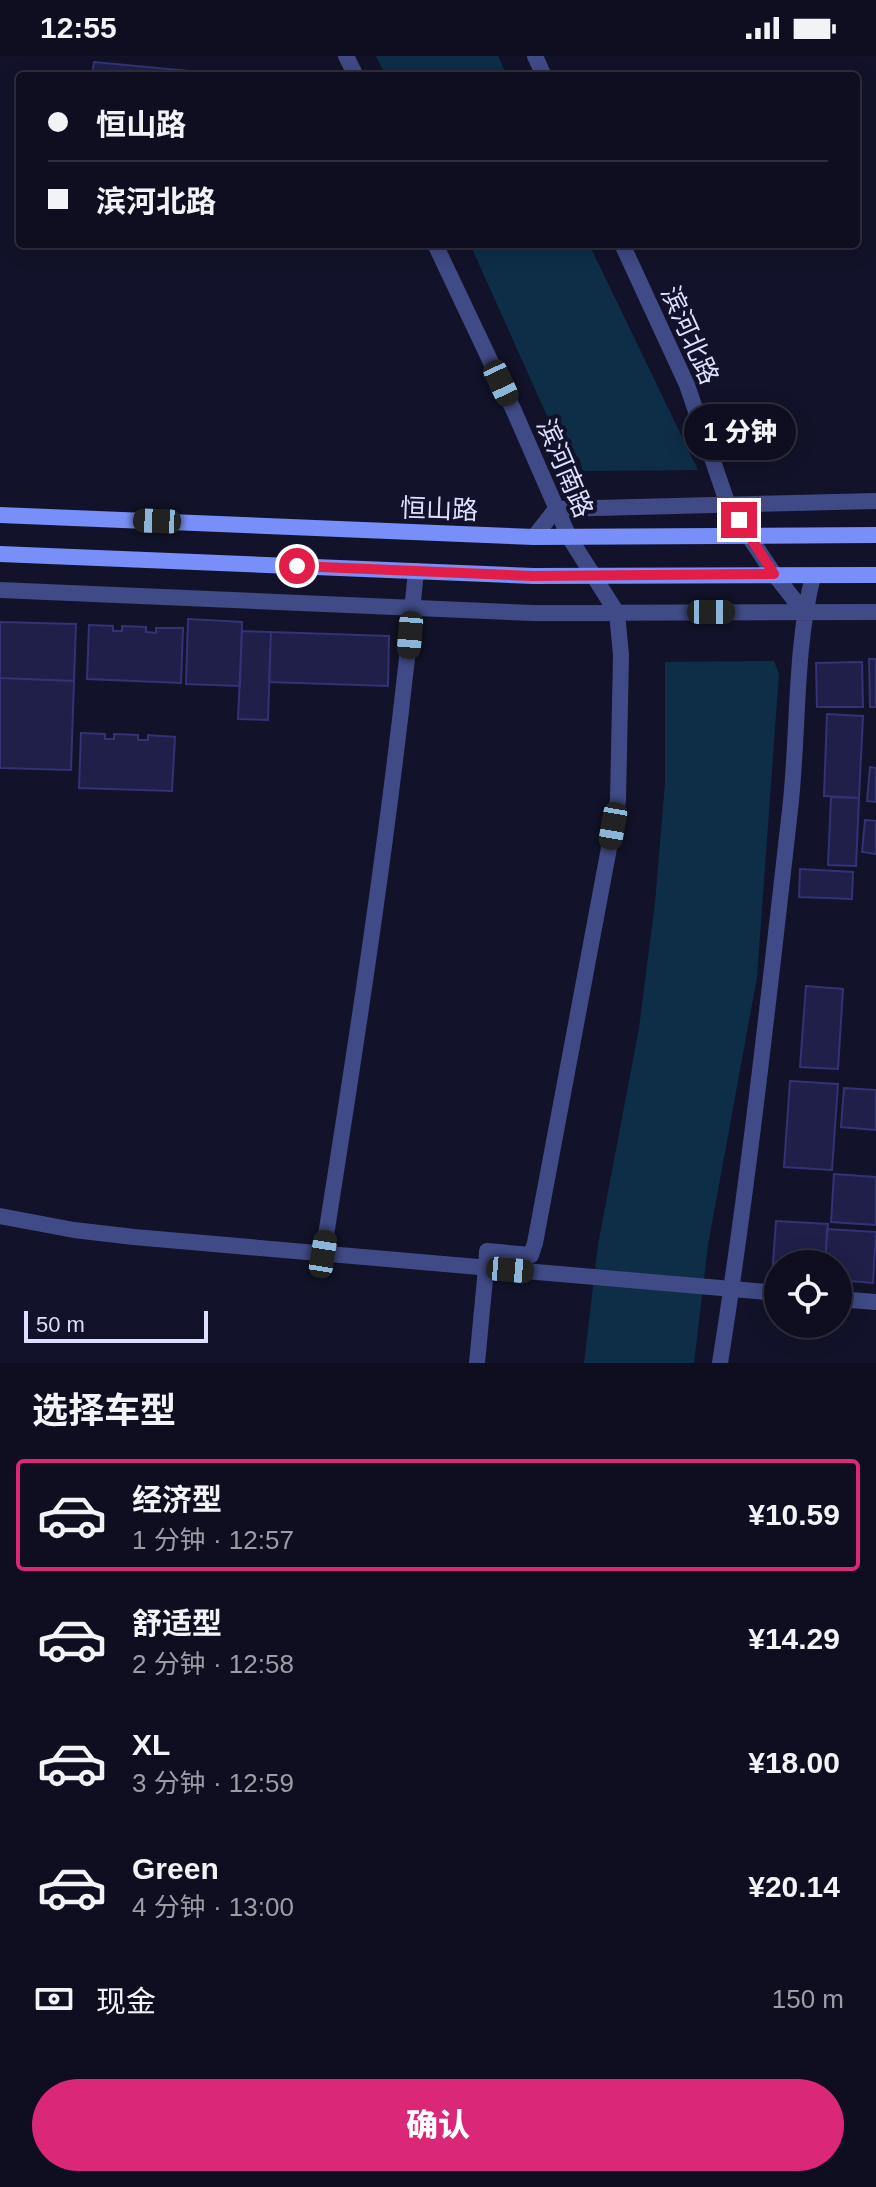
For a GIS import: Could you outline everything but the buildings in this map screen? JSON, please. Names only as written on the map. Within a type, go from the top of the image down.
[{"type":"main road","name":"恒山路","points":[[0,515],[534,537],[876,535]]},
{"type":"main road","points":[[0,554],[593,576],[876,575]]},
{"type":"street","name":"滨河南路","points":[[437,248],[569,537],[617,613]]},
{"type":"street","name":"滨河北路","points":[[624,248],[687,385],[728,505],[774,574],[804,612]]},
{"type":"street","points":[[534,537],[556,509],[876,501]]},
{"type":"street","points":[[323,1254],[375,924],[406,690],[416,571]]},
{"type":"street","points":[[720,1363],[764,1041],[791,803],[804,612],[813,576]]},
{"type":"street","points":[[0,590],[533,613],[876,612]]},
{"type":"street","points":[[477,1363],[487,1251],[531,1255],[535,1243],[618,800],[621,655],[617,613]]},
{"type":"street","points":[[0,1216],[104,1233],[764,1292]]},
{"type":"street","points":[[852,1300],[876,1302]]},
{"type":"water","points":[[376,56],[498,56],[505,72],[384,72]]},
{"type":"water","points":[[472,248],[591,248],[698,470],[583,471],[579,458],[560,445]]},
{"type":"water","points":[[774,661],[779,674],[757,977],[708,1245],[694,1363],[584,1363],[598,1245],[639,1028],[655,903],[665,783],[665,662]]},
{"type":"route","points":[[297,566],[533,576],[774,574],[739,520]]}]
